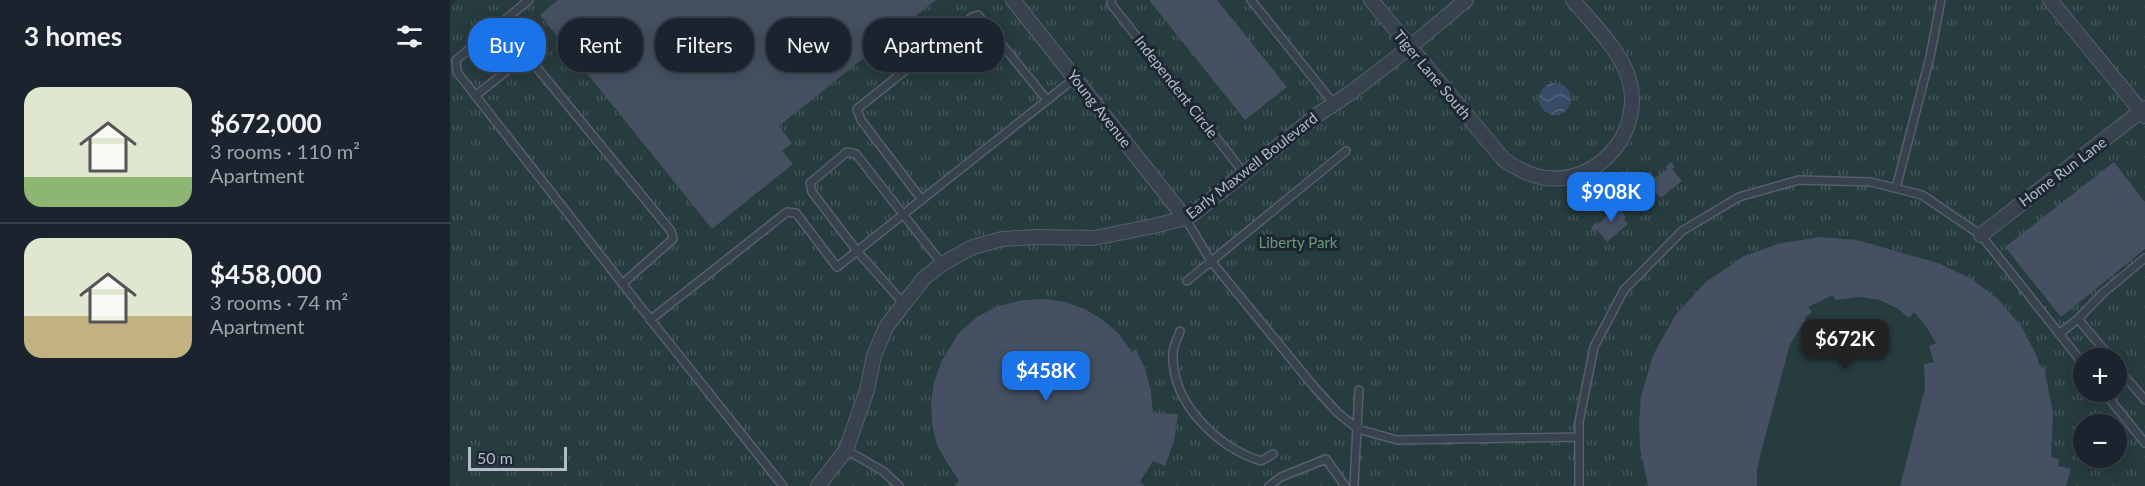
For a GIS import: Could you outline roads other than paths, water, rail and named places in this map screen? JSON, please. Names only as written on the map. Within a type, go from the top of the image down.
[{"type":"street","name":"Young Avenue","points":[[1013,0],[1185,218]]},
{"type":"street","name":"Tiger Lane South","points":[[1371,0],[1493,149],[1516,168],[1531,175],[1546,178],[1576,175],[1591,170],[1603,161],[1623,137],[1632,108],[1629,77],[1614,51],[1573,0]]},
{"type":"street","name":"Early Maxwell Boulevard","points":[[818,486],[846,450],[867,390],[874,356],[886,327],[924,278],[942,264],[973,248],[1002,239],[1094,238],[1185,218],[1193,214],[1317,115],[1349,94],[1409,48],[1466,0]]},
{"type":"street","points":[[2050,0],[2144,112]]},
{"type":"street","name":"Home Run Lane","points":[[1981,235],[2144,112]]},
{"type":"lane","points":[[529,0],[456,60],[457,72],[783,486]]},
{"type":"lane","name":"Independent Circle","points":[[1111,0],[1111,3],[1244,173]]},
{"type":"lane","points":[[1251,0],[1334,104]]},
{"type":"lane","points":[[1896,188],[1930,57],[1941,0]]},
{"type":"lane","points":[[922,200],[861,120],[857,109],[963,24],[978,15],[1047,100]]},
{"type":"lane","points":[[475,96],[523,58],[530,58],[671,231],[673,239],[622,284]]},
{"type":"lane","points":[[650,320],[787,212],[795,213],[837,267],[1074,78]]},
{"type":"lane","points":[[1187,282],[1346,151]]},
{"type":"lane","points":[[904,304],[857,251],[812,192],[810,183],[847,152],[856,154],[942,264]]},
{"type":"lane","points":[[1579,486],[1579,422],[1594,347],[1624,290],[1682,231],[1739,197],[1799,180],[1871,182],[1922,195],[1981,235],[2073,351]]},
{"type":"lane","points":[[1185,218],[1211,261],[1316,388],[1338,413],[1358,429],[1397,440],[1579,437]]},
{"type":"lane","points":[[2059,334],[2145,258]]},
{"type":"lane","points":[[2078,319],[2103,348]]},
{"type":"lane","points":[[1180,331],[1173,352],[1176,379],[1191,410],[1207,430],[1236,452],[1261,461],[1273,454]]},
{"type":"lane","points":[[2127,379],[2145,400]]},
{"type":"lane","points":[[1354,486],[1359,390]]},
{"type":"lane","points":[[2112,402],[2145,443]]},
{"type":"lane","points":[[846,450],[883,471],[899,486]]},
{"type":"lane","points":[[1269,486],[1281,477],[1326,459],[1345,486]]},
{"type":"water","points":[[1555,83],[1566,88],[1571,99],[1566,110],[1555,115],[1544,110],[1539,99],[1544,88]]},
{"type":"park label","name":"Liberty Park","points":[[1298,243]]}]
